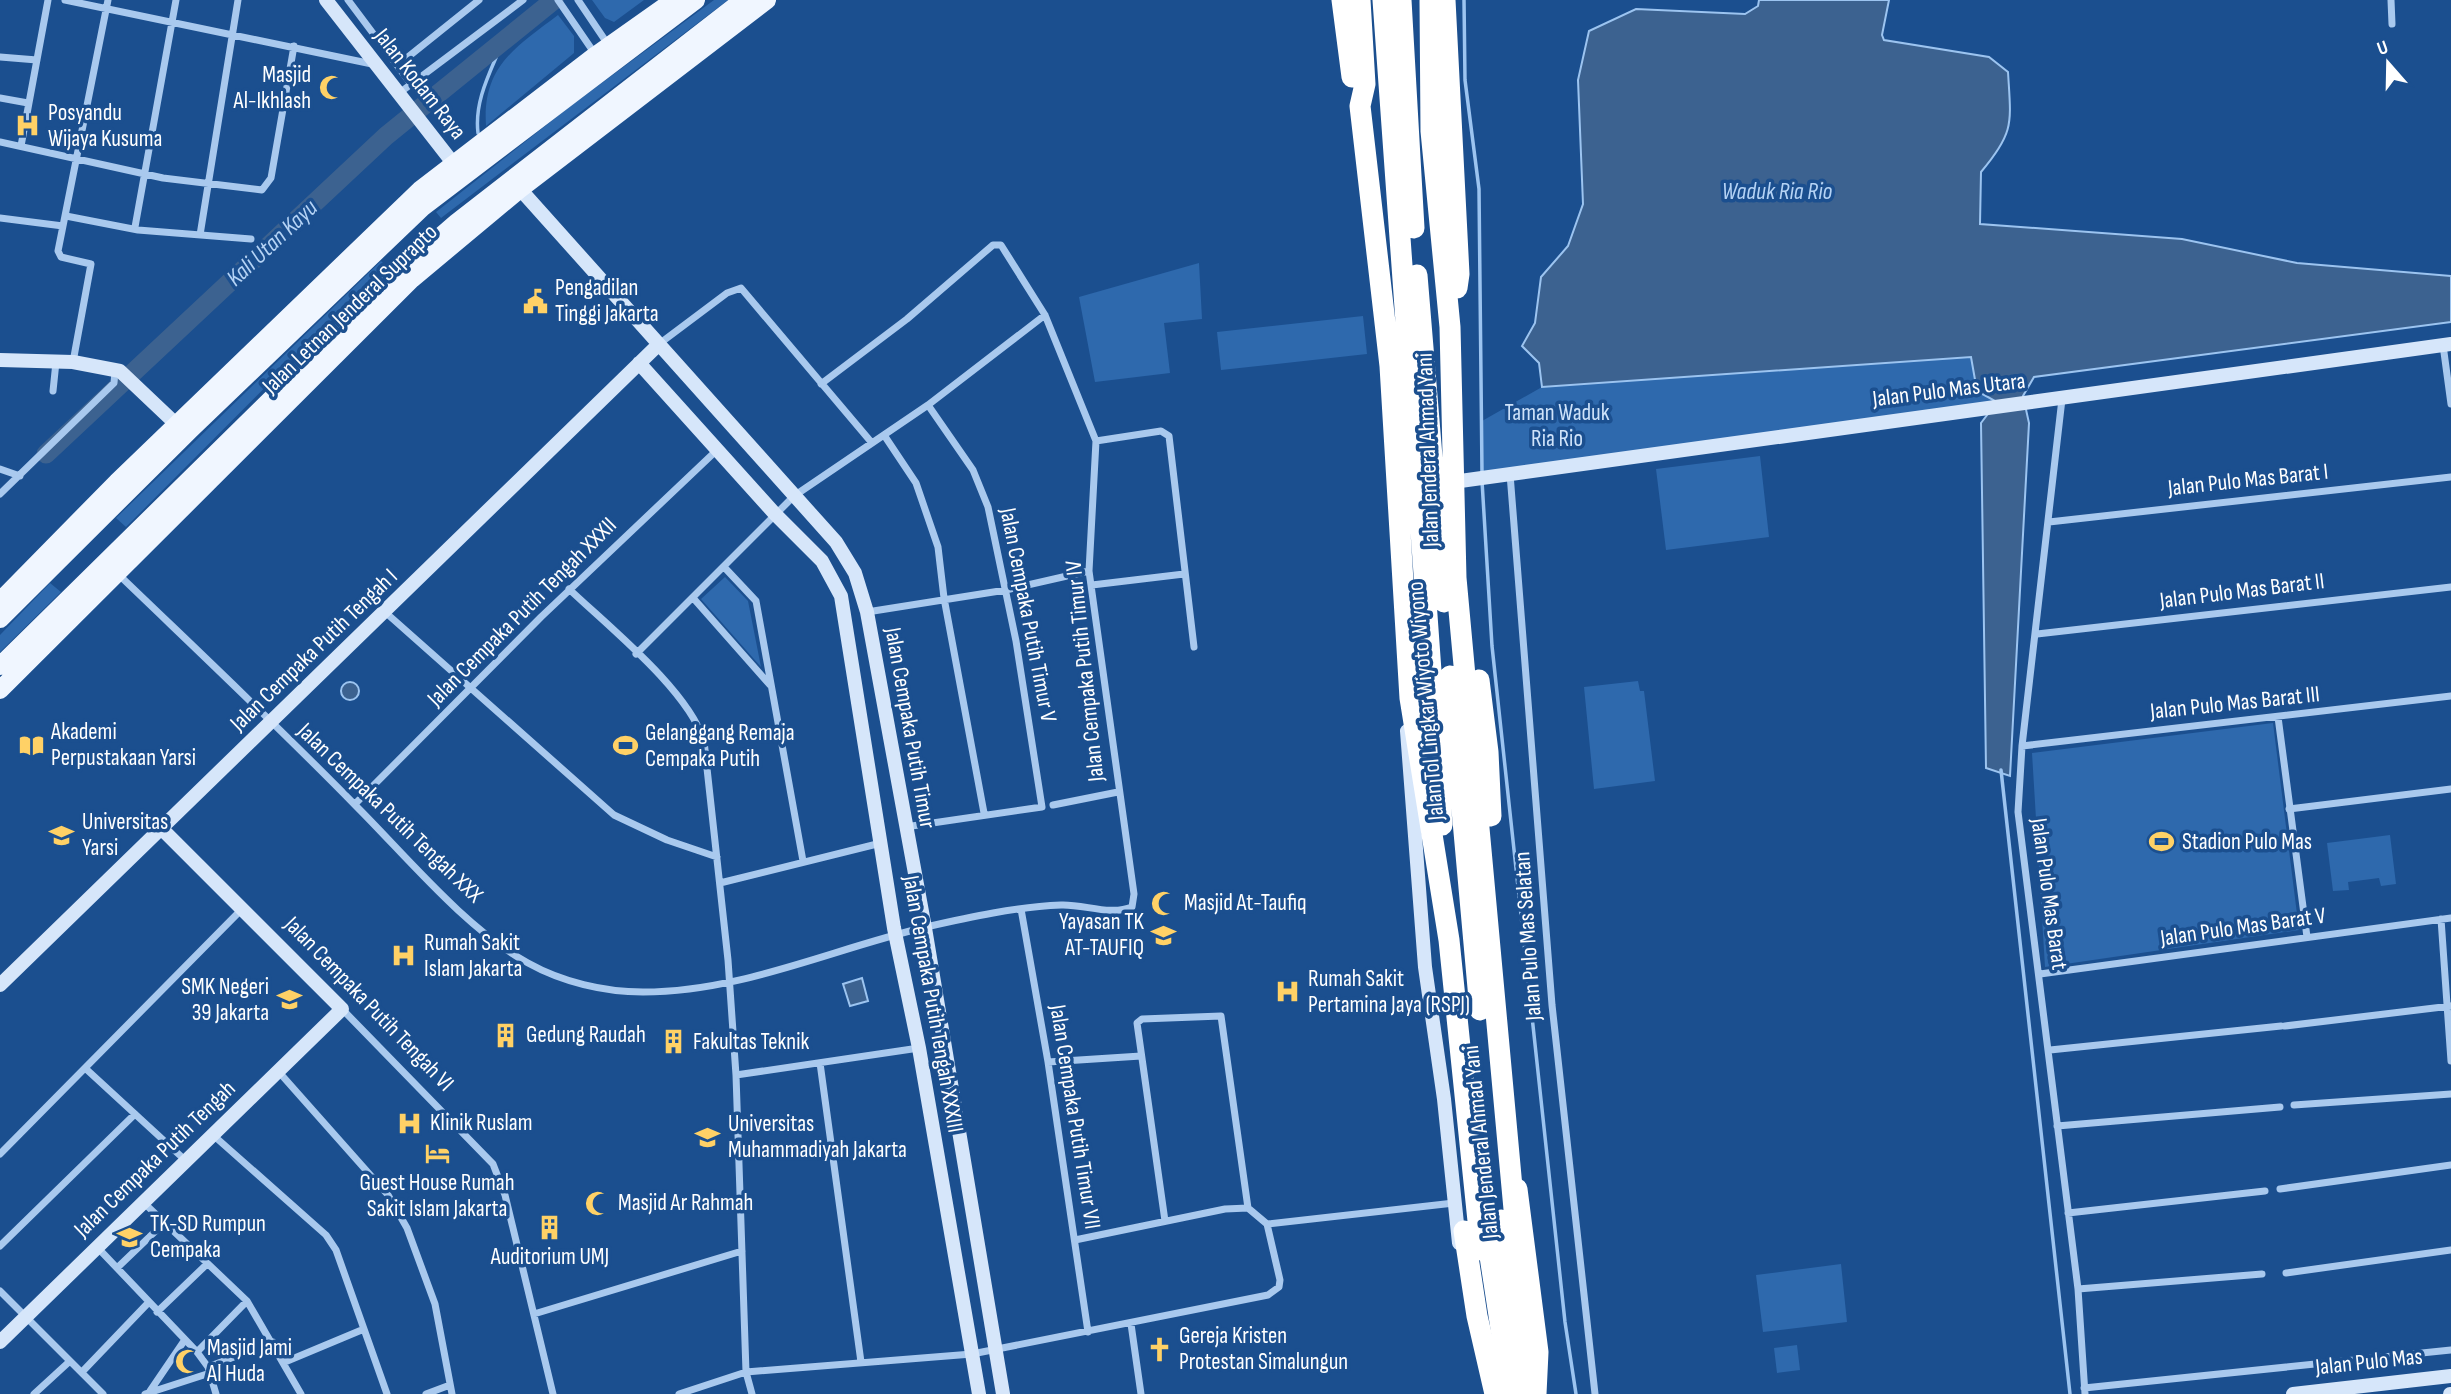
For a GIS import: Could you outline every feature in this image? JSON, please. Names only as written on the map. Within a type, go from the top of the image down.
[{"type":"highway","points":[[1342,0],[1353,83],[1360,106]]},
{"type":"highway","name":"Jalan Jenderal Ahmad Yani","points":[[1360,0],[1365,84],[1360,106],[1392,390],[1409,705],[1448,940],[1471,1169],[1487,1297],[1504,1394]]},
{"type":"highway","name":"Jalan Jenderal Ahmad Yani","points":[[1376,0],[1389,252],[1380,265]]},
{"type":"highway","name":"Jalan Tol Lingkar Wiyoto Wiyono","points":[[1383,0],[1434,738],[1468,1093],[1495,1301],[1511,1394]]},
{"type":"highway","name":"Jalan Tol Lingkar Wiyoto Wiyono","points":[[1401,0],[1416,270],[1462,821],[1501,1220],[1521,1354],[1535,1394]]},
{"type":"highway","name":"Jalan Jenderal Ahmad Yani","points":[[1418,0],[1450,327],[1458,481],[1457,562],[1462,647],[1535,1394]]},
{"type":"highway","name":"Jalan Jenderal Ahmad Yani","points":[[1430,0],[1431,131]]},
{"type":"highway","points":[[1445,0],[1459,274],[1450,327]]},
{"type":"highway","points":[[1457,562],[1463,578],[1488,752],[1493,902],[1517,1189],[1538,1352],[1535,1394]]},
{"type":"highway","points":[[1409,705],[1439,922],[1453,1079],[1454,1138],[1463,1219],[1477,1316],[1495,1394]]},
{"type":"highway","points":[[1487,1297],[1523,1292]]},
{"type":"highway","points":[[1497,1364],[1531,1355]]},
{"type":"main road","name":"Jalan Letnan Jenderal Suprapto","points":[[0,601],[222,380],[420,190],[603,50],[674,0]]},
{"type":"main road","name":"Jalan Letnan Jenderal Suprapto","points":[[0,619],[246,376],[423,207],[696,0]]},
{"type":"main road","name":"Jalan Letnan Jenderal Suprapto","points":[[1,665],[395,276],[457,222],[743,0]]},
{"type":"main road","name":"Jalan Letnan Jenderal Suprapto","points":[[0,690],[379,309],[445,250],[520,189],[767,0]]},
{"type":"main road","points":[[646,75],[673,73]]},
{"type":"main road","points":[[497,132],[497,151]]},
{"type":"main road","points":[[373,253],[395,276]]},
{"type":"main road","points":[[222,380],[246,376]]},
{"type":"main road","points":[[239,452],[242,425]]},
{"type":"main road","points":[[19,602],[20,582]]},
{"type":"main road","points":[[1,665],[26,663]]},
{"type":"street","points":[[21,146],[48,0]]},
{"type":"street","points":[[65,0],[231,32],[375,64]]},
{"type":"street","points":[[73,362],[90,264],[60,256],[63,226],[108,0]]},
{"type":"street","points":[[135,227],[176,0]]},
{"type":"street","points":[[200,235],[238,0]]},
{"type":"street","name":"Jalan Kodam Raya","points":[[326,0],[397,95],[453,163]]},
{"type":"street","points":[[362,0],[351,4],[411,84]]},
{"type":"street","points":[[398,65],[479,0]]},
{"type":"street","points":[[397,95],[523,0]]},
{"type":"street","points":[[558,0],[603,50]]},
{"type":"street","points":[[2391,0],[2392,24]]},
{"type":"street","points":[[580,3],[603,50]]},
{"type":"street","points":[[0,142],[207,186],[258,191],[266,187],[271,178],[294,46]]},
{"type":"street","points":[[0,57],[37,60]]},
{"type":"street","points":[[0,97],[28,103]]},
{"type":"street","name":"Jalan Cempaka Putih Timur","points":[[520,189],[649,353],[836,542],[855,573],[867,612],[993,1350],[1003,1394]]},
{"type":"street","points":[[65,216],[135,227],[251,239]]},
{"type":"street","points":[[0,218],[63,226]]},
{"type":"street","name":"Jalan Cempaka Putih Timur IV","points":[[821,384],[907,319],[993,245],[1001,246],[1045,315],[1096,440],[1089,571],[1112,720],[1118,792],[1133,904]]},
{"type":"street","points":[[649,353],[727,293],[741,288],[872,443]]},
{"type":"street","points":[[636,654],[725,568],[792,498],[928,405],[1045,315]]},
{"type":"street","points":[[2447,344],[2451,404]]},
{"type":"street","name":"Jalan Pulo Mas Utara","points":[[1458,481],[2447,344]]},
{"type":"street","name":"Jalan Cempaka Putih Tengah XXXIII","points":[[649,353],[718,449],[822,561],[841,596],[881,843],[979,1394]]},
{"type":"street","name":"Jalan Cempaka Putih Tengah I","points":[[0,985],[272,724],[649,353]]},
{"type":"street","points":[[0,360],[73,362],[119,371],[177,425]]},
{"type":"street","points":[[53,391],[56,362]]},
{"type":"street","points":[[0,494],[114,383],[119,371]]},
{"type":"street","name":"Jalan Pulo Mas Barat","points":[[2055,399],[2049,522],[2022,746],[2018,812],[2078,1289],[2085,1391]]},
{"type":"street","name":"Jalan Cempaka Putih Timur V","points":[[928,405],[964,456],[983,491],[1006,590],[1042,807],[984,813]]},
{"type":"street","points":[[1096,440],[1161,430],[1169,436],[1194,647]]},
{"type":"street","points":[[884,435],[916,482],[938,547],[943,598],[984,813],[904,827]]},
{"type":"street","name":"Jalan Cempaka Putih Tengah XXXII","points":[[355,804],[569,589],[718,449]]},
{"type":"street","points":[[0,469],[20,475]]},
{"type":"street","name":"Jalan Pulo Mas Selatan","points":[[1508,474],[1552,1005],[1595,1394]]},
{"type":"street","name":"Jalan Pulo Mas Barat I","points":[[2049,522],[2451,477]]},
{"type":"street","points":[[725,568],[755,601],[803,861]]},
{"type":"street","points":[[867,612],[1006,590],[1089,571]]},
{"type":"street","name":"Jalan Cempaka Putih Tengah XXX","points":[[118,574],[355,804],[435,888],[528,963],[587,986],[642,992],[730,984],[922,928],[1021,909],[1063,905],[1114,910],[1128,909],[1133,904]]},
{"type":"street","points":[[1091,585],[1184,574]]},
{"type":"street","name":"Jalan Pulo Mas Barat II","points":[[2036,634],[2451,587]]},
{"type":"street","points":[[569,589],[683,703],[699,725],[704,741],[730,984],[736,1075],[746,1372],[752,1394]]},
{"type":"street","points":[[694,599],[771,686]]},
{"type":"street","points":[[385,612],[614,816],[667,841],[717,857]]},
{"type":"street","name":"Jalan Pulo Mas Barat III","points":[[2022,746],[2451,696]]},
{"type":"street","name":"Jalan Jenderal Ahmad Yani","points":[[1409,705],[1424,967],[1435,1023],[1465,1295],[1485,1394]]},
{"type":"street","points":[[2278,718],[2307,937]]},
{"type":"street","points":[[2289,809],[2451,789]]},
{"type":"street","points":[[1053,805],[1118,792]]},
{"type":"street","name":"Jalan Cempaka Putih Tengah VI","points":[[162,828],[493,1164],[505,1195],[553,1394]]},
{"type":"street","points":[[720,883],[881,843]]},
{"type":"street","points":[[0,1154],[243,908]]},
{"type":"street","name":"Jalan Cempaka Putih Timur VII","points":[[1021,909],[1048,1062],[1088,1332]]},
{"type":"street","name":"Jalan Pulo Mas Barat V","points":[[2040,974],[2451,918]]},
{"type":"street","points":[[2441,919],[2451,1061]]},
{"type":"street","points":[[2050,1050],[2449,1006]]},
{"type":"street","name":"Jalan Cempaka Putih Tengah","points":[[0,1342],[342,1009]]},
{"type":"street","points":[[678,1394],[746,1372],[974,1354],[1273,1293],[1280,1280],[1267,1224],[1248,1208],[1221,1016],[1142,1019],[1137,1023],[1165,1221]]},
{"type":"street","points":[[736,1075],[919,1048]]},
{"type":"street","points":[[1048,1062],[1141,1056]]},
{"type":"street","points":[[820,1063],[861,1362]]},
{"type":"street","points":[[85,1068],[185,1160]]},
{"type":"street","points":[[278,1071],[388,1195],[407,1228],[435,1304],[452,1394]]},
{"type":"street","points":[[2294,1105],[2451,1094]]},
{"type":"street","points":[[2057,1126],[2280,1107]]},
{"type":"street","points":[[0,1246],[135,1114]]},
{"type":"street","points":[[213,1135],[326,1235],[336,1250],[387,1394]]},
{"type":"street","points":[[2280,1189],[2451,1165]]},
{"type":"street","points":[[2068,1213],[2265,1191]]},
{"type":"street","points":[[143,1202],[247,1301],[301,1394]]},
{"type":"street","points":[[1267,1224],[1454,1203]]},
{"type":"street","points":[[1075,1240],[1165,1221],[1248,1208]]},
{"type":"street","points":[[117,1268],[165,1223]]},
{"type":"street","points":[[96,1247],[197,1352],[209,1370],[216,1394]]},
{"type":"street","points":[[2286,1273],[2451,1250]]},
{"type":"street","points":[[534,1314],[742,1251]]},
{"type":"street","points":[[157,1312],[207,1264]]},
{"type":"street","points":[[2078,1289],[2262,1274]]},
{"type":"street","points":[[0,1291],[24,1318],[103,1394]]},
{"type":"street","points":[[197,1352],[247,1301]]},
{"type":"street","points":[[82,1372],[149,1302]]},
{"type":"street","points":[[1131,1324],[1141,1394]]},
{"type":"street","points":[[285,1363],[364,1329]]},
{"type":"street","points":[[147,1393],[184,1341]]},
{"type":"street","points":[[147,1393],[273,1342]]},
{"type":"street","points":[[2085,1391],[2451,1350]]},
{"type":"street","points":[[33,1394],[70,1361]]},
{"type":"street","name":"Jalan Pulo Mas","points":[[2293,1394],[2451,1376]]},
{"type":"street","points":[[426,1394],[450,1385]]},
{"type":"green space","points":[[592,0],[644,0],[614,22],[605,18]]},
{"type":"green space","points":[[714,0],[728,0],[441,218],[436,212],[568,108]]},
{"type":"green space","points":[[558,15],[574,36],[574,53],[486,126],[486,105],[496,73],[516,48]]},
{"type":"green space","points":[[381,261],[386,266],[126,527],[116,518]]},
{"type":"green space","points":[[1199,263],[1202,319],[1164,323],[1170,373],[1095,382],[1079,297]]},
{"type":"green space","points":[[1363,316],[1367,354],[1221,370],[1217,332]]},
{"type":"green space","name":"Taman Waduk Ria Rio","points":[[1971,357],[1977,391],[1997,401],[1483,477],[1482,421],[1542,387]]},
{"type":"green space","points":[[1760,456],[1769,537],[1666,550],[1656,469]]},
{"type":"green space","points":[[725,577],[748,601],[761,667],[701,599]]},
{"type":"green space","points":[[50,583],[61,592],[0,652],[0,635]]},
{"type":"green space","points":[[1638,681],[1640,691],[1644,691],[1655,781],[1594,789],[1584,687]]},
{"type":"green space","name":"Stadion Pulo Mas","points":[[2273,723],[2299,930],[2045,967],[2032,753]]},
{"type":"green space","points":[[2390,835],[2396,884],[2381,886],[2379,878],[2348,882],[2349,890],[2333,891],[2327,843]]},
{"type":"green space","points":[[1841,1264],[1847,1322],[1763,1332],[1756,1275]]},
{"type":"green space","points":[[1797,1345],[1800,1370],[1777,1373],[1774,1348]]},
{"type":"water","name":"Waduk Ria Rio","points":[[1759,0],[1889,0],[1882,35],[1884,40],[1989,57],[2008,72],[2010,116],[2000,147],[1981,172],[1980,224],[2182,239],[2297,263],[2451,276],[2451,322],[2034,377],[2023,396],[2029,423],[2010,776],[1986,768],[1981,423],[1997,402],[1977,391],[1971,357],[1542,387],[1539,363],[1522,346],[1535,323],[1541,277],[1568,246],[1583,204],[1578,80],[1589,31],[1636,9],[1745,14],[1758,6]]},
{"type":"water","points":[[350,682],[356,685],[359,691],[356,697],[350,700],[344,697],[341,691],[344,685]]},
{"type":"water","points":[[862,978],[868,1001],[850,1006],[843,984]]},
{"type":"waterway","name":"Kali Utan Kayu","points":[[46,454],[386,136],[554,0]]},
{"type":"waterway","points":[[1464,0],[1465,80],[1479,189],[1482,473]]},
{"type":"waterway","points":[[478,133],[481,97],[503,41]]},
{"type":"waterway","points":[[1482,481],[1492,646],[1565,1322],[1576,1394]]},
{"type":"waterway","points":[[2001,770],[2070,1394]]},
{"type":"place","name":"Masjid Al-Ikhlash","points":[[331,88]]},
{"type":"place","name":"Posyandu Wijaya Kusuma","points":[[28,126]]},
{"type":"place","name":"Pengadilan Tinggi Jakarta","points":[[535,301]]},
{"type":"place","name":"Akademi Perpustakaan Yarsi","points":[[31,745]]},
{"type":"place","name":"Gelanggang Remaja Cempaka Putih","points":[[625,746]]},
{"type":"place","name":"Universitas Yarsi","points":[[62,835]]},
{"type":"place","name":"Stadion Pulo Mas","points":[[2162,842]]},
{"type":"place","name":"Masjid At-Taufiq","points":[[1164,903]]},
{"type":"place","name":"Yayasan TK AT-TAUFIQ","points":[[1164,935]]},
{"type":"place","name":"Rumah Sakit Islam Jakarta","points":[[404,956]]},
{"type":"place","name":"Rumah Sakit Pertamina Jaya (RSPJ)","points":[[1288,992]]},
{"type":"place","name":"SMK Negeri 39 Jakarta","points":[[289,1000]]},
{"type":"place","name":"Gedung Raudah","points":[[506,1035]]},
{"type":"place","name":"Fakultas Teknik","points":[[673,1042]]},
{"type":"place","name":"Klinik Ruslam","points":[[410,1123]]},
{"type":"place","name":"Universitas Muhammadiyah Jakarta","points":[[708,1137]]},
{"type":"place","name":"Guest House Rumah Sakit Islam Jakarta","points":[[437,1153]]},
{"type":"place","name":"Masjid Ar Rahmah","points":[[598,1203]]},
{"type":"place","name":"Auditorium UMJ","points":[[550,1227]]},
{"type":"place","name":"TK-SD Rumpun Cempaka","points":[[130,1237]]},
{"type":"place","name":"Gereja Kristen Protestan Simalungun","points":[[1159,1349]]},
{"type":"place","name":"Masjid Jami Al Huda","points":[[187,1361]]}]
